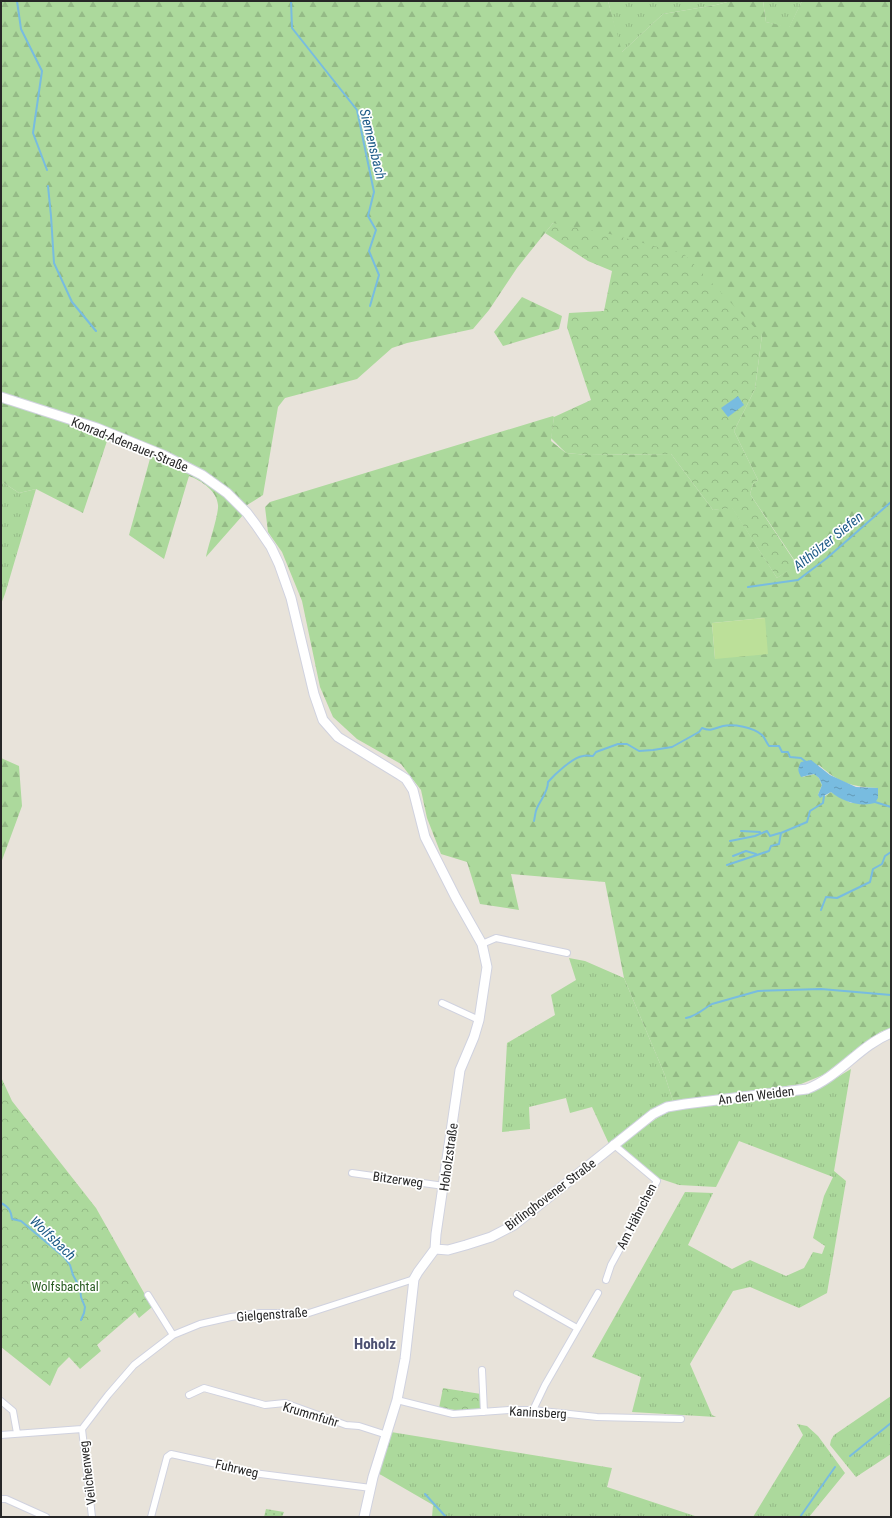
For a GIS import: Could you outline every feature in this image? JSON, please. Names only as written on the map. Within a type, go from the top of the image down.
[{"type":"street","name":"Konrad-Adenauer-Straße","points":[[1,397],[96,428],[163,455],[202,475],[227,493],[247,513],[271,547],[287,584],[314,694],[323,720],[338,737],[388,766],[406,779],[413,790],[416,804]]},
{"type":"street","name":"Hoholzstraße","points":[[416,804],[425,837],[482,944],[487,967],[479,1020],[474,1037],[460,1070],[435,1249]]},
{"type":"street","points":[[482,944],[496,938],[567,953]]},
{"type":"street","points":[[442,1003],[479,1020]]},
{"type":"street","name":"An den Weiden","points":[[614,1144],[653,1114],[667,1107],[807,1089],[830,1077],[880,1037],[891,1033]]},
{"type":"street","name":"Birlinghovener Straße","points":[[435,1249],[448,1250],[460,1247],[491,1237],[514,1224],[614,1144]]},
{"type":"street","name":"Am Hähnchen","points":[[606,1280],[611,1265],[657,1181],[614,1144]]},
{"type":"street","name":"Bitzerweg","points":[[352,1173],[444,1186]]},
{"type":"street","points":[[364,1517],[397,1400],[405,1359],[414,1279],[435,1249]]},
{"type":"street","name":"Gielgenstraße","points":[[82,1429],[108,1395],[134,1365],[173,1335],[200,1324],[231,1317],[260,1313],[309,1313],[414,1279]]},
{"type":"street","points":[[533,1410],[545,1385],[598,1293]]},
{"type":"street","points":[[517,1294],[577,1328]]},
{"type":"street","points":[[148,1295],[173,1335]]},
{"type":"street","points":[[482,1370],[484,1412]]},
{"type":"street","name":"Krummfuhr","points":[[189,1395],[204,1388],[265,1405],[284,1403],[314,1413],[317,1416],[346,1425],[359,1426],[387,1435]]},
{"type":"street","name":"Kaninsberg","points":[[397,1400],[453,1414],[533,1410],[597,1417],[681,1419]]},
{"type":"street","points":[[1,1401],[13,1411],[17,1432]]},
{"type":"street","points":[[1,1435],[17,1432],[82,1429]]},
{"type":"street","name":"Veilchenweg","points":[[82,1429],[92,1517]]},
{"type":"street","name":"Fuhrweg","points":[[151,1517],[167,1457],[171,1454],[246,1472],[371,1488]]},
{"type":"street","points":[[1,1499],[6,1499],[46,1517]]},
{"type":"green space","points":[[1,1],[608,1],[622,52],[663,14],[731,1],[763,1],[766,22],[789,27],[802,1],[891,1],[891,1028],[880,1032],[823,1075],[801,1084],[673,1101],[664,1073],[624,978],[605,882],[511,874],[519,910],[480,904],[467,862],[441,854],[427,818],[421,790],[401,764],[357,739],[333,717],[320,687],[302,601],[282,552],[268,532],[265,507],[270,502],[553,416],[551,441],[566,453],[588,455],[671,454],[713,510],[732,507],[777,578],[797,564],[750,494],[753,484],[758,480],[734,431],[755,389],[762,335],[553,223],[517,268],[489,310],[473,329],[407,343],[392,348],[357,379],[285,398],[278,407],[263,495],[239,510],[243,515],[206,557],[218,509],[217,500],[212,491],[204,484],[189,476],[164,559],[129,535],[151,455],[108,438],[83,513],[36,489],[19,493],[1,481]],"holes":[[[765,618],[715,659],[712,623]],[[819,765],[833,776],[846,783],[861,787],[878,788],[878,798],[851,803],[831,792],[824,797],[818,795],[822,785],[819,778],[815,774],[802,777]]]},
{"type":"green space","points":[[608,1],[731,1],[663,14],[621,53]]},
{"type":"green space","points":[[763,1],[802,1],[789,28],[766,22]]},
{"type":"green space","points":[[553,223],[610,234],[684,254],[762,335],[755,389],[734,431],[758,480],[753,484],[750,494],[797,565],[777,578],[732,508],[713,510],[671,454],[588,455],[566,453],[551,438],[554,417],[591,400],[567,327],[569,313],[604,311],[612,271],[588,261],[545,233]]},
{"type":"green space","points":[[522,297],[562,316],[559,329],[503,346],[494,332]]},
{"type":"green space","points":[[1,481],[19,493],[36,489],[1,604]]},
{"type":"green space","points":[[765,618],[768,654],[715,659],[712,623]]},
{"type":"green space","points":[[1,758],[19,766],[22,806],[1,863]]},
{"type":"green space","points":[[569,958],[585,961],[624,978],[664,1073],[673,1101],[652,1110],[609,1144],[592,1107],[570,1113],[566,1098],[529,1107],[530,1129],[502,1132],[507,1043],[555,1015],[551,995],[576,980]]},
{"type":"green space","points":[[851,1069],[834,1171],[846,1181],[827,1293],[799,1308],[750,1287],[733,1291],[690,1364],[712,1415],[716,1417],[632,1412],[641,1377],[592,1357],[685,1192],[713,1193],[688,1245],[732,1269],[750,1260],[786,1276],[804,1268],[813,1252],[822,1254],[825,1246],[813,1238],[824,1196],[833,1177],[739,1141],[716,1187],[679,1185],[658,1178],[622,1149],[621,1144],[664,1113],[676,1109],[802,1094],[818,1089]]},
{"type":"green space","name":"Wolfsbachtal","points":[[1,1077],[12,1101],[96,1208],[152,1307],[139,1318],[135,1312],[97,1345],[101,1351],[80,1369],[69,1357],[58,1368],[50,1386],[1,1347]]},
{"type":"green space","points":[[443,1388],[481,1394],[482,1408],[464,1411],[439,1408]]},
{"type":"green space","points":[[891,1396],[891,1454],[856,1477],[830,1445],[831,1440],[834,1435]]},
{"type":"green space","points":[[797,1424],[807,1426],[818,1436],[845,1473],[809,1517],[753,1517],[803,1435]]},
{"type":"green space","points":[[391,1432],[612,1468],[607,1487],[698,1517],[432,1517],[433,1505],[376,1472]]},
{"type":"green space","points":[[266,1509],[284,1512],[282,1517],[264,1517]]},
{"type":"water","points":[[738,396],[744,405],[728,417],[721,408]]},
{"type":"water","points":[[811,760],[830,775],[856,787],[878,788],[878,798],[875,803],[852,803],[836,796],[831,792],[820,798],[818,795],[822,785],[819,778],[814,774],[801,777],[798,768],[801,762]]},
{"type":"waterway","points":[[17,1],[21,29],[42,71],[33,133],[47,170]]},
{"type":"waterway","name":"Siemensbach","points":[[291,1],[292,28],[357,110],[374,192],[368,216],[376,230],[369,251],[379,275],[370,306]]},
{"type":"waterway","points":[[48,186],[54,263],[72,302],[96,331]]},
{"type":"waterway","name":"Althölzer Siefen","points":[[748,587],[798,580],[827,558],[891,502]]},
{"type":"waterway","points":[[534,821],[536,810],[546,792],[548,782],[559,771],[579,757],[593,756],[596,752],[618,744],[627,744],[639,751],[653,750],[672,747],[699,732],[702,728],[710,730],[727,725],[738,726],[749,728],[758,732],[763,736],[769,746],[779,746],[782,752],[788,752],[790,757],[801,758],[806,762]]},
{"type":"waterway","points":[[727,865],[769,851],[771,846],[779,844],[781,833],[807,822],[810,811],[823,803],[824,796]]},
{"type":"waterway","points":[[875,802],[891,807]]},
{"type":"waterway","points":[[741,831],[760,832]]},
{"type":"waterway","points":[[730,841],[755,836],[767,831],[770,836],[780,833]]},
{"type":"waterway","points":[[733,856],[746,851],[756,854]]},
{"type":"waterway","points":[[821,910],[826,897],[837,898],[870,882],[873,869],[882,864],[885,856],[891,852]]},
{"type":"waterway","points":[[686,1018],[697,1014],[712,1004],[758,991],[821,989],[891,995]]},
{"type":"waterway","name":"Wolfsbach","points":[[1,1203],[9,1210],[12,1219],[21,1221],[64,1257],[70,1265],[73,1275],[80,1288],[81,1297],[85,1307],[81,1320]]},
{"type":"waterway","points":[[850,1456],[891,1423]]},
{"type":"waterway","points":[[800,1517],[835,1467]]},
{"type":"waterway","points":[[425,1494],[446,1517]]},
{"type":"district","name":"Hoholz","points":[[375,1344]]}]
